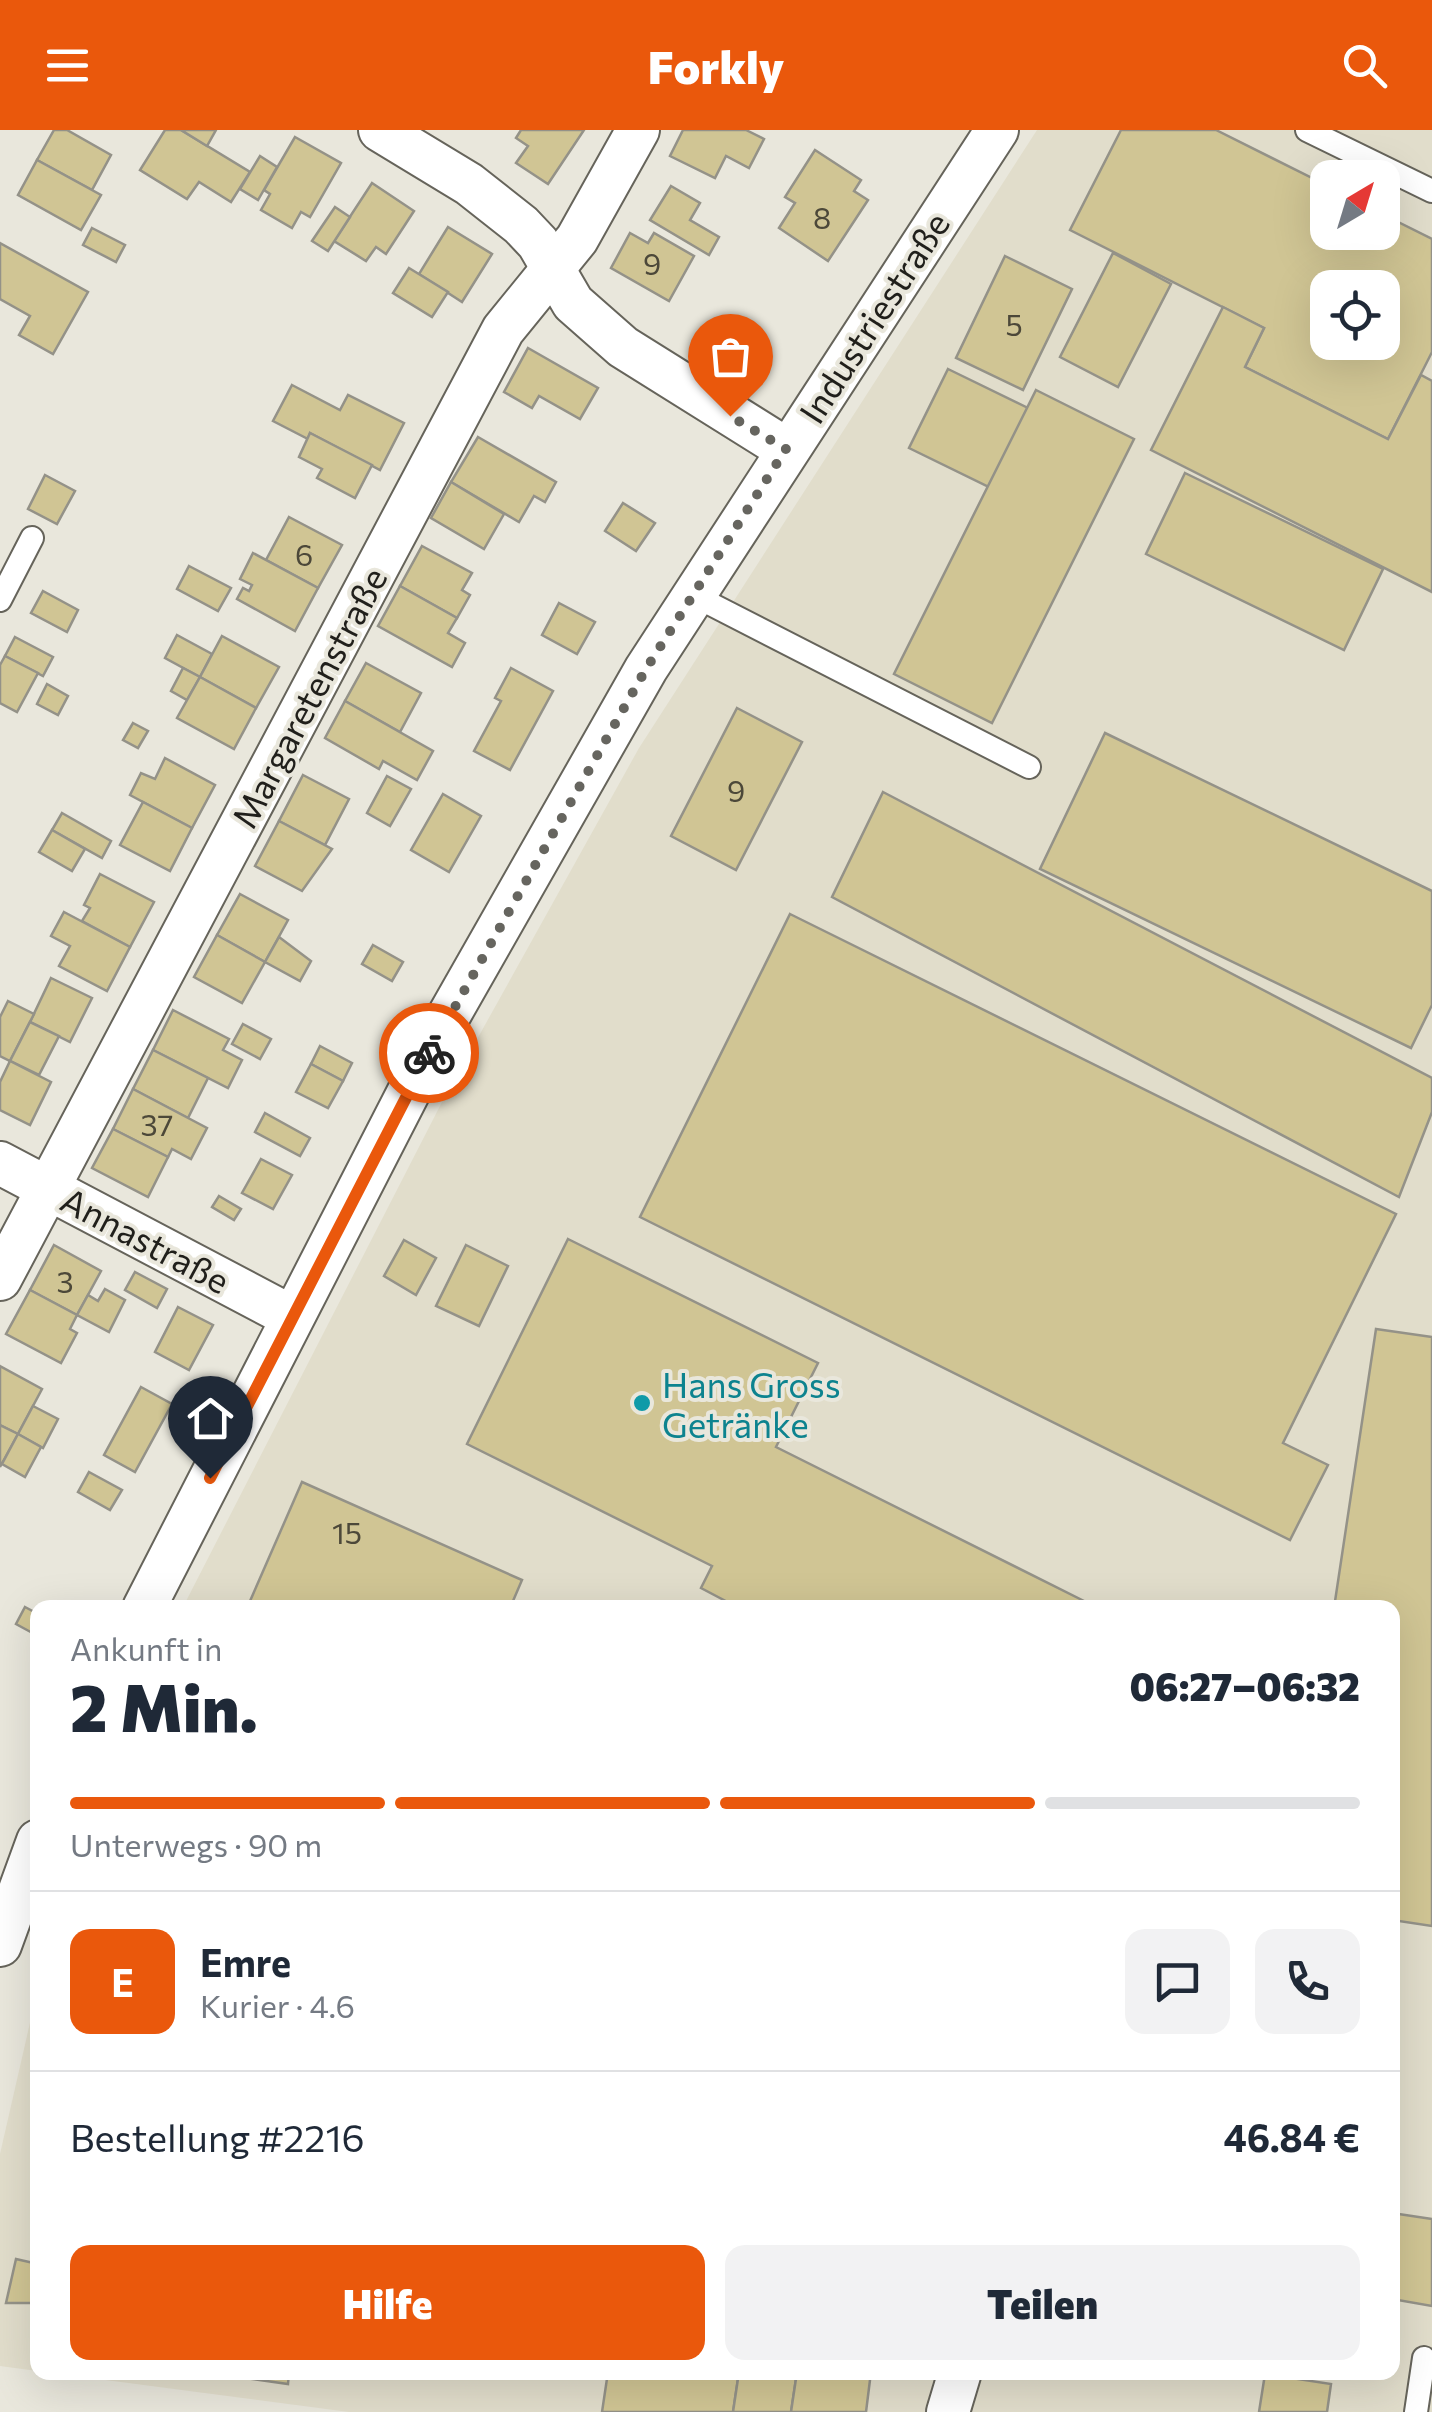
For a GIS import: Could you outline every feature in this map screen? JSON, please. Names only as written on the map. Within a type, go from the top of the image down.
[{"type":"street","points":[[380,130],[498,206],[538,243],[573,303],[623,347],[786,449]]},
{"type":"street","name":"Margaretenstraße","points":[[0,1278],[503,330],[596,210],[638,130]]},
{"type":"street","name":"Industriestraße","points":[[148,1600],[440,1031],[646,669],[997,130]]},
{"type":"street","name":"Annastraße","points":[[0,1163],[292,1317]]},
{"type":"street","points":[[0,1945],[30,1863]]},
{"type":"street","points":[[948,2412],[958,2380]]},
{"type":"lane","points":[[1307,130],[1432,191]]},
{"type":"lane","points":[[0,600],[32,538]]},
{"type":"lane","points":[[693,595],[1029,767]]},
{"type":"lane","points":[[1416,2412],[1424,2358]]},
{"type":"shaded area","points":[[1037,130],[1432,130],[1432,2412],[349,2412],[105,2380],[1400,2380],[1400,1600],[187,1600],[441,1104],[639,748]]},
{"type":"shaded area","points":[[30,2023],[30,2370],[0,2366],[0,2154]]},
{"type":"building","points":[[54,130],[67,130],[111,155],[92,190],[37,160]]},
{"type":"building","points":[[165,130],[181,130],[250,172],[231,202],[199,182],[187,199],[140,170]]},
{"type":"building","points":[[181,130],[216,130],[207,146]]},
{"type":"building","points":[[521,130],[584,130],[548,184],[516,163],[528,146],[516,138]]},
{"type":"building","points":[[683,130],[746,130],[764,139],[749,168],[726,156],[715,178],[670,156]]},
{"type":"building","points":[[1121,130],[1216,130],[1310,177],[1310,250],[1400,250],[1400,223],[1432,239],[1432,352],[1388,439],[1245,367],[1264,328],[1070,230]]},
{"type":"building","points":[[295,137],[341,163],[310,217],[301,212],[292,228],[261,210],[270,194],[264,190]]},
{"type":"building","points":[[815,150],[861,180],[854,191],[868,200],[828,261],[779,228],[795,203],[785,197]]},
{"type":"building","points":[[260,156],[277,167],[258,200],[240,189]]},
{"type":"building","points":[[37,160],[101,195],[81,230],[18,195]]},
{"type":"building","points":[[372,183],[414,211],[386,254],[376,247],[366,261],[334,241]]},
{"type":"building","points":[[671,186],[700,203],[690,220],[719,237],[709,255],[650,220]]},
{"type":"building","points":[[335,207],[350,217],[328,251],[312,241]]},
{"type":"building","points":[[448,227],[492,254],[462,302],[419,274]]},
{"type":"building","points":[[92,228],[125,245],[116,262],[83,245]]},
{"type":"building","points":[[630,233],[648,243],[654,233],[694,256],[669,301],[611,268]]},
{"type":"building","points":[[0,243],[88,292],[53,354],[19,335],[30,316],[0,299]]},
{"type":"building","points":[[1113,253],[1171,284],[1118,387],[1060,357]]},
{"type":"building","points":[[1005,256],[1072,289],[1023,390],[956,358]]},
{"type":"building","points":[[409,268],[448,292],[432,317],[393,293]]},
{"type":"building","points":[[1223,307],[1264,328],[1245,367],[1388,439],[1421,375],[1432,381],[1432,592],[1151,450]]},
{"type":"building","points":[[528,348],[598,388],[580,419],[539,396],[532,408],[504,392]]},
{"type":"building","points":[[948,369],[1028,408],[989,487],[909,448]]},
{"type":"building","points":[[292,385],[340,410],[348,395],[404,423],[380,470],[310,433],[308,439],[273,421]]},
{"type":"building","points":[[1036,390],[1134,439],[992,723],[894,674]]},
{"type":"building","points":[[310,433],[372,465],[355,498],[317,478],[322,469],[299,457]]},
{"type":"building","points":[[478,437],[556,482],[545,502],[534,496],[519,522],[451,482]]},
{"type":"building","points":[[1185,473],[1383,569],[1344,650],[1146,554]]},
{"type":"building","points":[[45,475],[75,491],[57,524],[28,509]]},
{"type":"building","points":[[451,482],[504,514],[484,549],[431,518]]},
{"type":"building","points":[[623,503],[655,523],[636,551],[605,531]]},
{"type":"building","points":[[289,517],[342,545],[318,588],[266,560]]},
{"type":"building","points":[[422,546],[472,573],[462,590],[470,595],[457,618],[400,586]]},
{"type":"building","points":[[253,553],[318,588],[295,631],[237,599],[243,588],[249,591],[252,585],[240,579]]},
{"type":"building","points":[[189,566],[231,588],[218,611],[177,589]]},
{"type":"building","points":[[400,586],[457,618],[448,633],[465,643],[452,667],[378,626]]},
{"type":"building","points":[[43,591],[78,610],[67,632],[31,613]]},
{"type":"building","points":[[559,603],[595,622],[577,654],[542,635]]},
{"type":"building","points":[[177,635],[212,654],[200,677],[165,658]]},
{"type":"building","points":[[222,636],[279,667],[256,708],[200,677]]},
{"type":"building","points":[[15,637],[53,657],[43,676],[5,656]]},
{"type":"building","points":[[5,656],[38,673],[17,712],[0,703],[0,665]]},
{"type":"building","points":[[366,663],[421,693],[400,732],[345,701]]},
{"type":"building","points":[[183,668],[200,677],[187,700],[171,691]]},
{"type":"building","points":[[511,668],[553,691],[510,770],[474,751],[501,701],[495,698]]},
{"type":"building","points":[[200,677],[256,708],[234,749],[177,718]]},
{"type":"building","points":[[47,684],[68,696],[58,715],[37,704]]},
{"type":"building","points":[[345,701],[433,751],[417,780],[383,761],[379,769],[325,738]]},
{"type":"building","points":[[737,708],[802,742],[736,870],[671,836]]},
{"type":"building","points":[[133,723],[148,731],[138,748],[123,740]]},
{"type":"building","points":[[1105,733],[1432,891],[1432,1005],[1411,1048],[1040,869]]},
{"type":"building","points":[[165,758],[215,785],[192,828],[130,795],[141,773],[155,779]]},
{"type":"building","points":[[303,775],[349,799],[325,845],[279,821]]},
{"type":"building","points":[[387,776],[411,789],[390,826],[367,813]]},
{"type":"building","points":[[883,792],[1432,1078],[1432,1112],[1399,1197],[832,897]]},
{"type":"building","points":[[443,794],[481,816],[449,872],[411,850]]},
{"type":"building","points":[[143,802],[192,828],[170,871],[120,845]]},
{"type":"building","points":[[62,813],[111,841],[102,858],[52,830]]},
{"type":"building","points":[[279,821],[332,849],[302,891],[255,866]]},
{"type":"building","points":[[52,830],[85,849],[72,871],[39,852]]},
{"type":"building","points":[[100,874],[154,902],[130,947],[82,921],[90,908],[84,905]]},
{"type":"building","points":[[240,894],[288,920],[265,962],[217,935]]},
{"type":"building","points":[[64,912],[130,947],[107,991],[59,966],[70,946],[51,936]]},
{"type":"building","points":[[790,914],[1396,1214],[1283,1443],[1328,1465],[1290,1540],[640,1217]]},
{"type":"building","points":[[217,935],[265,962],[242,1003],[194,977]]},
{"type":"building","points":[[279,937],[311,961],[300,981],[265,962]]},
{"type":"building","points":[[373,945],[403,962],[392,981],[362,964]]},
{"type":"building","points":[[51,978],[92,998],[70,1042],[30,1022]]},
{"type":"building","points":[[8,1001],[34,1014],[10,1061],[0,1056],[0,1017]]},
{"type":"building","points":[[173,1010],[229,1039],[223,1050],[242,1060],[228,1088],[153,1050]]},
{"type":"building","points":[[30,1022],[59,1036],[39,1075],[10,1061]]},
{"type":"building","points":[[243,1024],[271,1039],[260,1059],[232,1044]]},
{"type":"building","points":[[320,1046],[352,1063],[343,1081],[311,1064]]},
{"type":"building","points":[[153,1050],[208,1078],[188,1118],[133,1089]]},
{"type":"building","points":[[10,1061],[51,1082],[30,1125],[0,1110],[0,1082]]},
{"type":"building","points":[[311,1064],[343,1081],[328,1108],[296,1092]]},
{"type":"building","points":[[133,1089],[207,1128],[191,1159],[172,1149],[168,1157],[113,1129]]},
{"type":"building","points":[[265,1113],[310,1138],[300,1156],[255,1132]]},
{"type":"building","points":[[113,1129],[168,1157],[148,1197],[92,1168]]},
{"type":"building","points":[[261,1159],[292,1175],[273,1209],[242,1193]]},
{"type":"building","points":[[219,1196],[241,1209],[234,1220],[212,1207]]},
{"type":"building","name":"Hans Gross Getränke","points":[[568,1239],[818,1363],[776,1447],[1082,1600],[724,1600],[701,1588],[712,1566],[467,1444]]},
{"type":"building","points":[[404,1240],[436,1258],[416,1295],[384,1276]]},
{"type":"building","points":[[54,1245],[101,1271],[77,1315],[30,1290]]},
{"type":"building","points":[[466,1245],[508,1266],[479,1326],[436,1306]]},
{"type":"building","points":[[135,1272],[167,1289],[157,1308],[125,1290]]},
{"type":"building","points":[[105,1289],[125,1300],[109,1332],[77,1315],[88,1295],[98,1301]]},
{"type":"building","points":[[30,1290],[77,1315],[70,1329],[77,1333],[61,1363],[6,1334]]},
{"type":"building","points":[[178,1307],[213,1325],[189,1370],[155,1352]]},
{"type":"building","points":[[1376,1329],[1432,1337],[1432,1926],[1400,1921],[1400,1600],[1335,1600]]},
{"type":"building","points":[[0,1366],[42,1389],[18,1434],[0,1425]]},
{"type":"building","points":[[141,1387],[172,1404],[135,1472],[104,1455]]},
{"type":"building","points":[[33,1406],[58,1419],[43,1448],[18,1434]]},
{"type":"building","points":[[0,1425],[18,1434],[0,1467]]},
{"type":"building","points":[[18,1434],[41,1447],[25,1477],[2,1464]]},
{"type":"building","points":[[89,1472],[122,1490],[110,1510],[78,1492]]},
{"type":"building","points":[[302,1482],[522,1580],[513,1600],[250,1600]]},
{"type":"building","points":[[25,1607],[30,1610],[30,1632],[16,1624]]},
{"type":"building","points":[[1400,2214],[1432,2219],[1432,2306],[1400,2300]]},
{"type":"building","points":[[16,2259],[30,2262],[30,2303],[6,2303]]},
{"type":"building","points":[[607,2380],[738,2380],[733,2412],[602,2412]]},
{"type":"building","points":[[738,2380],[796,2380],[791,2412],[733,2412]]},
{"type":"building","points":[[796,2380],[870,2380],[866,2412],[791,2412]]},
{"type":"building","points":[[1264,2380],[1331,2384],[1327,2412],[1259,2412]]},
{"type":"way so far","points":[[429,1053],[646,669],[786,449],[730,416]]},
{"type":"place","name":"Hans Gross Getränke","points":[[642,1403]]},
{"type":"route","points":[[210,1478],[429,1053]]}]
